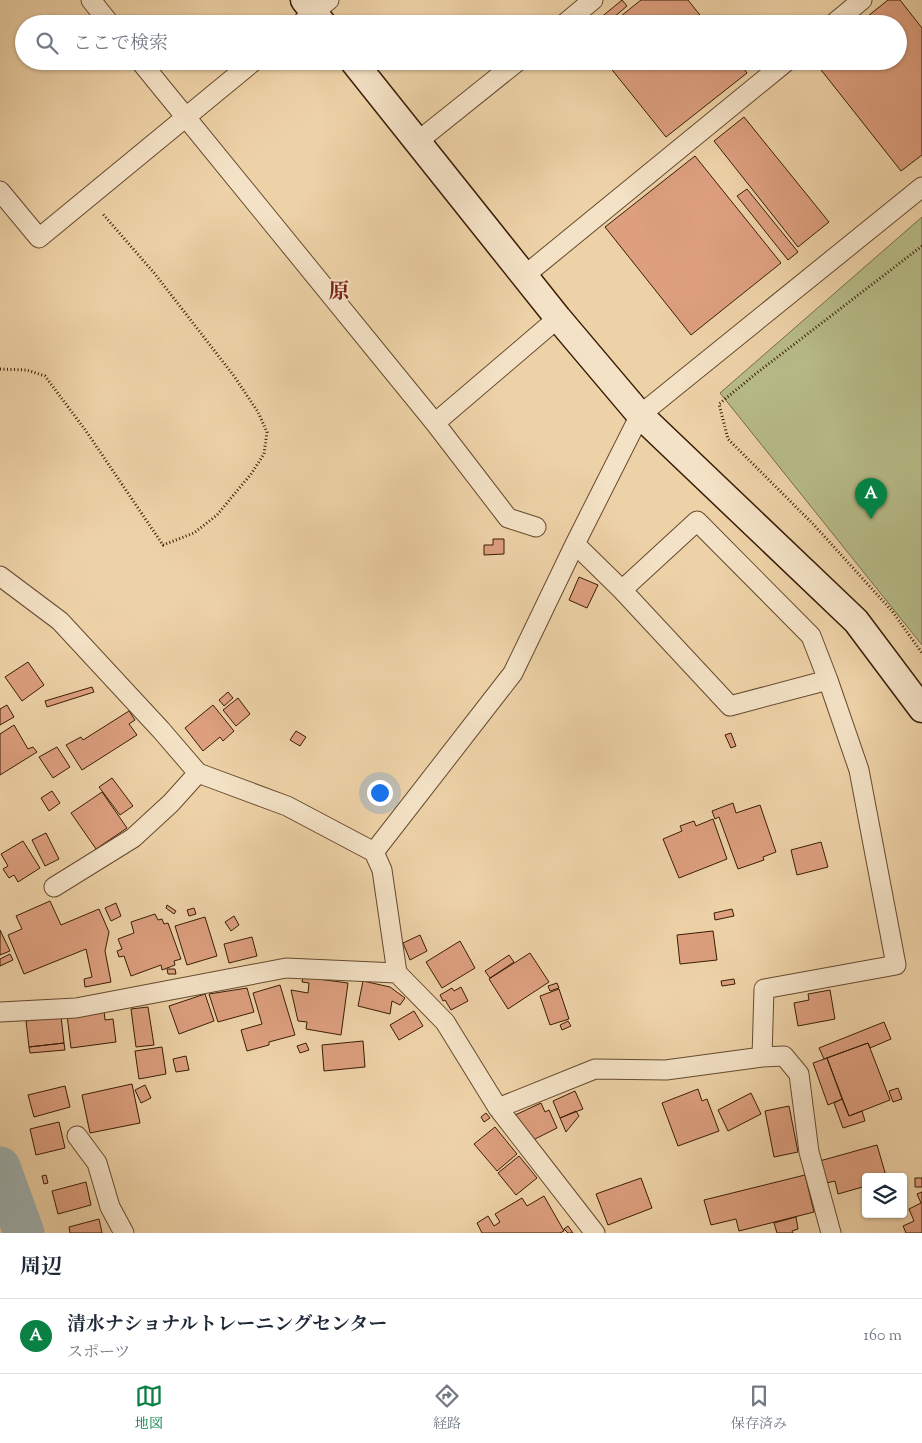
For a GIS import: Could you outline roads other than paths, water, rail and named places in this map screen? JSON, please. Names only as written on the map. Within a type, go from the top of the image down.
[{"type":"street","points":[[91,0],[103,15]]},
{"type":"street","points":[[575,15],[594,0]]},
{"type":"street","points":[[844,15],[862,0]]},
{"type":"street","points":[[147,70],[435,423],[508,518],[536,527]]},
{"type":"street","points":[[0,191],[39,238],[243,70]]},
{"type":"street","points":[[360,70],[558,318],[640,415],[856,621],[922,709]]},
{"type":"street","points":[[418,142],[507,70]]},
{"type":"street","points":[[524,276],[776,70]]},
{"type":"street","points":[[374,852],[513,673],[640,415],[922,188]]},
{"type":"street","points":[[435,423],[558,318]]},
{"type":"street","points":[[622,590],[697,521],[811,636],[859,770],[896,965],[764,990],[762,1057]]},
{"type":"street","points":[[575,544],[622,590],[730,706],[828,680]]},
{"type":"street","points":[[0,576],[60,621],[161,730],[198,773],[287,806],[374,852],[382,870],[397,973],[446,1022],[498,1108],[595,1233]]},
{"type":"street","points":[[54,887],[133,838],[171,803],[198,773]]},
{"type":"street","points":[[0,1012],[76,1008],[286,968],[397,973]]},
{"type":"street","points":[[498,1108],[595,1068],[666,1070],[762,1057],[784,1056],[799,1074],[809,1152],[830,1233]]},
{"type":"street","points":[[77,1136],[97,1162],[110,1207],[124,1233]]},
{"type":"waterway","points":[[0,1167],[24,1233]]},
{"type":"place","name":"清水ナショナルトレーニングセンター","points":[[871,519]]},
{"type":"district","name":"原","points":[[339,291]]}]
